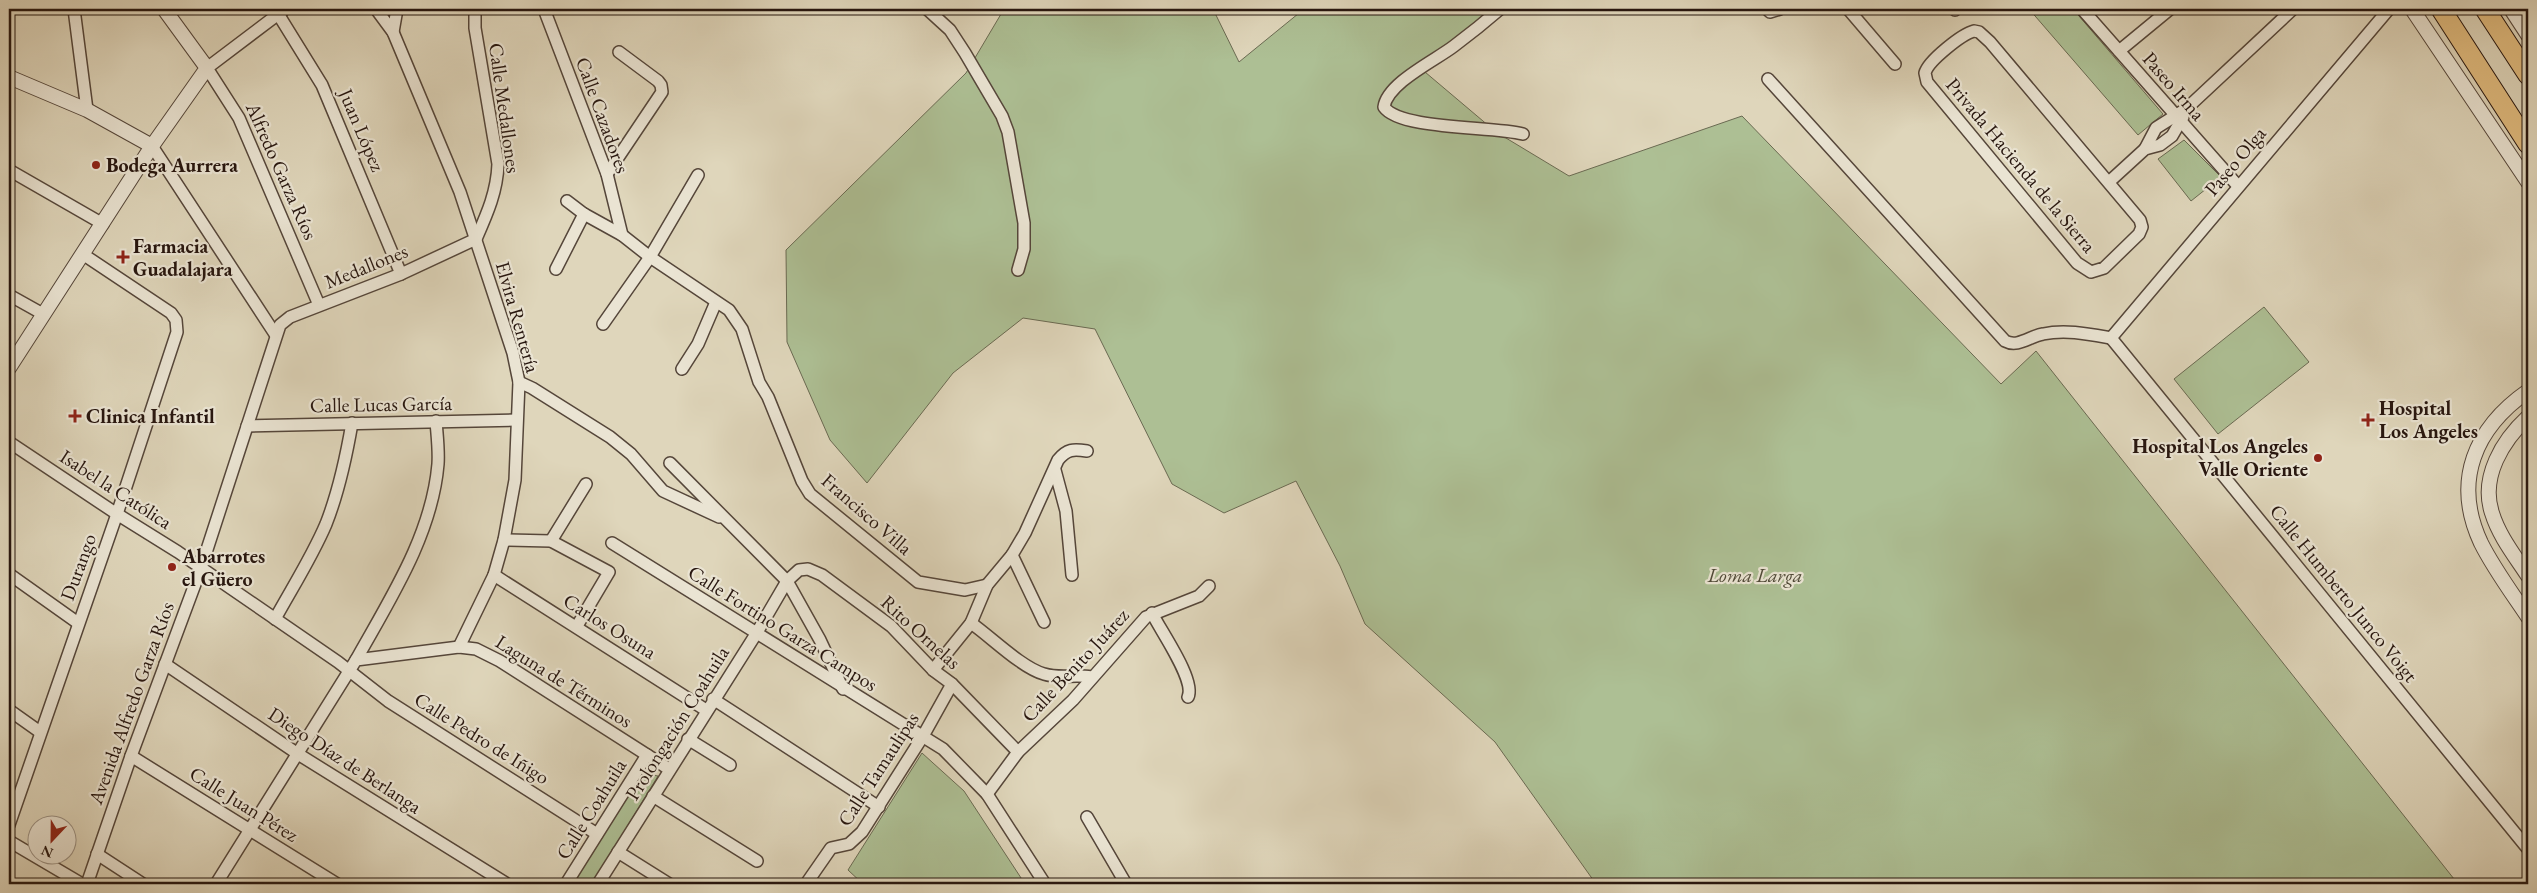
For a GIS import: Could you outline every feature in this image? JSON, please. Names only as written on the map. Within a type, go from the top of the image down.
[{"type":"highway","points":[[2441,9],[2528,144]]},
{"type":"highway","points":[[2485,9],[2528,76]]},
{"type":"street","points":[[74,9],[87,110]]},
{"type":"street","name":"Alfredo Garza Ríos","points":[[164,9],[239,118],[319,305]]},
{"type":"street","name":"Elvira Rentería","points":[[376,9],[393,32],[456,184],[513,353],[519,382],[515,480],[504,540],[494,575],[459,647]]},
{"type":"street","points":[[393,32],[397,9]]},
{"type":"street","name":"Calle Medallones","points":[[475,9],[475,28],[498,164],[498,182],[494,200],[476,239]]},
{"type":"street","name":"Calle Cazadores","points":[[544,9],[607,174],[622,236]]},
{"type":"street","points":[[927,9],[950,30],[1002,116],[1008,132],[1024,223],[1024,249],[1018,270]]},
{"type":"street","points":[[1500,9],[1470,34],[1405,79],[1388,96],[1384,107],[1394,116],[1421,123],[1505,129],[1524,134]]},
{"type":"street","points":[[1848,9],[1895,64]]},
{"type":"street","name":"Paseo Irma","points":[[2082,9],[2238,186]]},
{"type":"street","points":[[2119,52],[2170,9]]},
{"type":"street","points":[[2145,149],[2166,141],[2177,119],[2186,109],[2293,9]]},
{"type":"street","name":"Paseo Olga","points":[[2111,338],[2389,9]]},
{"type":"street","points":[[2412,9],[2528,182]]},
{"type":"street","points":[[2511,9],[2528,34]]},
{"type":"street","points":[[9,368],[104,224],[152,146],[206,68],[279,10]]},
{"type":"street","name":"Juan López","points":[[279,10],[322,85],[401,274]]},
{"type":"street","name":"Privada Hacienda de la Sierra","points":[[1979,32],[1990,42],[2110,181],[2138,215],[2141,230],[2137,237],[2104,268],[2091,272],[2076,263],[1931,88],[1926,77],[1926,69],[1964,35],[1979,32]]},
{"type":"street","points":[[607,174],[662,92],[658,81],[619,52]]},
{"type":"street","points":[[9,77],[87,110],[152,146],[275,334]]},
{"type":"street","points":[[1768,79],[1883,203],[2001,338],[2009,343],[2015,343],[2037,335],[2057,332],[2111,338]]},
{"type":"street","points":[[2110,181],[2145,149],[2156,128],[2177,119]]},
{"type":"street","points":[[9,170],[104,224]]},
{"type":"street","points":[[603,324],[650,257],[698,175]]},
{"type":"street","points":[[567,201],[584,214],[622,236],[716,302],[698,344],[682,369]]},
{"type":"street","points":[[556,269],[584,214]]},
{"type":"street","name":"Medallones","points":[[275,334],[284,320],[401,274],[476,239]]},
{"type":"street","name":"Durango","points":[[9,825],[176,339],[176,320],[171,313],[84,255]]},
{"type":"street","points":[[9,295],[43,314]]},
{"type":"street","name":"Francisco Villa","points":[[716,302],[730,310],[742,329],[759,382],[768,396],[796,469],[810,494],[918,582],[964,590],[987,584]]},
{"type":"street","name":"Avenida Alfredo Garza Ríos","points":[[87,884],[131,756],[201,568],[275,334]]},
{"type":"street","name":"Calle Humberto Junco Voigt","points":[[2111,338],[2528,849]]},
{"type":"street","points":[[519,382],[532,388],[610,437],[631,454],[663,491],[725,520]]},
{"type":"street","points":[[2528,391],[2494,419],[2483,435],[2471,463],[2468,482],[2469,507],[2481,542],[2528,617]]},
{"type":"street","points":[[2528,417],[2505,443],[2492,470],[2489,502],[2496,524],[2528,576]]},
{"type":"street","name":"Calle Lucas García","points":[[247,426],[516,420]]},
{"type":"street","points":[[216,884],[350,671],[408,566],[425,523],[438,463],[436,421]]},
{"type":"street","points":[[276,619],[316,544],[332,508],[346,459],[352,423]]},
{"type":"street","name":"Isabel la Católica","points":[[9,442],[201,568],[350,671]]},
{"type":"street","points":[[933,670],[971,623],[987,584],[1012,555],[1025,533],[1058,460],[1065,452],[1074,449],[1087,451]]},
{"type":"street","points":[[670,463],[787,580],[844,689]]},
{"type":"street","points":[[1055,470],[1066,510],[1072,575]]},
{"type":"street","points":[[551,541],[586,484]]},
{"type":"street","points":[[504,540],[551,541],[609,572],[577,626]]},
{"type":"street","name":"Calle Fortino Garza Campos","points":[[612,543],[844,689],[923,736],[953,757],[987,794],[1045,884]]},
{"type":"street","points":[[1012,555],[1044,622]]},
{"type":"street","name":"Rito Ornelas","points":[[787,580],[803,569],[822,575],[891,626],[933,670],[952,684],[1018,752]]},
{"type":"street","points":[[9,574],[78,623]]},
{"type":"street","name":"Carlos Osuna","points":[[494,575],[577,626],[706,710]]},
{"type":"street","name":"Prolongación Coahuila","points":[[598,884],[669,768],[756,634],[787,580]]},
{"type":"street","name":"Calle Benito Juárez","points":[[987,794],[1018,752],[1073,700],[1091,677],[1152,612],[1199,596],[1209,586]]},
{"type":"street","points":[[1152,612],[1183,668],[1190,687],[1188,697]]},
{"type":"street","points":[[971,623],[1028,666],[1044,674],[1060,677],[1082,675],[1091,677]]},
{"type":"street","name":"Laguna de Términos","points":[[356,660],[459,647],[476,649],[500,661],[669,768]]},
{"type":"street","name":"Diego Díaz de Berlanga","points":[[165,664],[298,754],[507,884]]},
{"type":"street","name":"Calle Pedro de Iñigo","points":[[350,671],[388,701],[597,834]]},
{"type":"street","name":"Calle Tamaulipas","points":[[806,884],[831,848],[854,842],[879,807],[923,736],[952,684]]},
{"type":"street","points":[[714,699],[879,807]]},
{"type":"street","points":[[9,710],[40,732]]},
{"type":"street","points":[[688,739],[730,765]]},
{"type":"street","name":"Calle Coahuila","points":[[566,884],[647,754]]},
{"type":"street","name":"Calle Juan Pérez","points":[[131,756],[338,884]]},
{"type":"street","points":[[653,796],[756,861]]},
{"type":"street","points":[[1087,817],[1126,884]]},
{"type":"street","points":[[9,841],[82,884]]},
{"type":"street","points":[[618,852],[669,884]]},
{"type":"street","points":[[97,854],[144,884]]},
{"type":"green space","name":"Loma Larga","points":[[1004,9],[1213,9],[1239,62],[1304,9],[1493,9],[1425,72],[1496,132],[1569,176],[1742,116],[2001,384],[2036,351],[2458,884],[1596,884],[1495,742],[1365,624],[1340,566],[1296,481],[1224,513],[1172,484],[1095,329],[1023,318],[953,373],[867,483],[830,440],[787,342],[786,250],[966,73]]},
{"type":"green space","points":[[2029,9],[2073,9],[2163,114],[2138,135]]},
{"type":"green space","points":[[2184,140],[2221,177],[2191,201],[2158,159]]},
{"type":"green space","points":[[2264,307],[2309,362],[2218,434],[2174,379]]},
{"type":"green space","points":[[922,753],[964,791],[1025,884],[863,884],[848,870]]},
{"type":"green space","points":[[640,773],[658,776],[592,884],[568,884]]},
{"type":"place","name":"Bodega Aurrera","points":[[96,165]]},
{"type":"place","name":"Farmacia Guadalajara","points":[[123,257]]},
{"type":"place","name":"Clinica Infantil","points":[[75,416]]},
{"type":"place","name":"Hospital Los Angeles","points":[[2368,420]]},
{"type":"place","name":"Hospital Los Angeles Valle Oriente","points":[[2318,458]]},
{"type":"place","name":"Abarrotes el Güero","points":[[172,567]]}]
